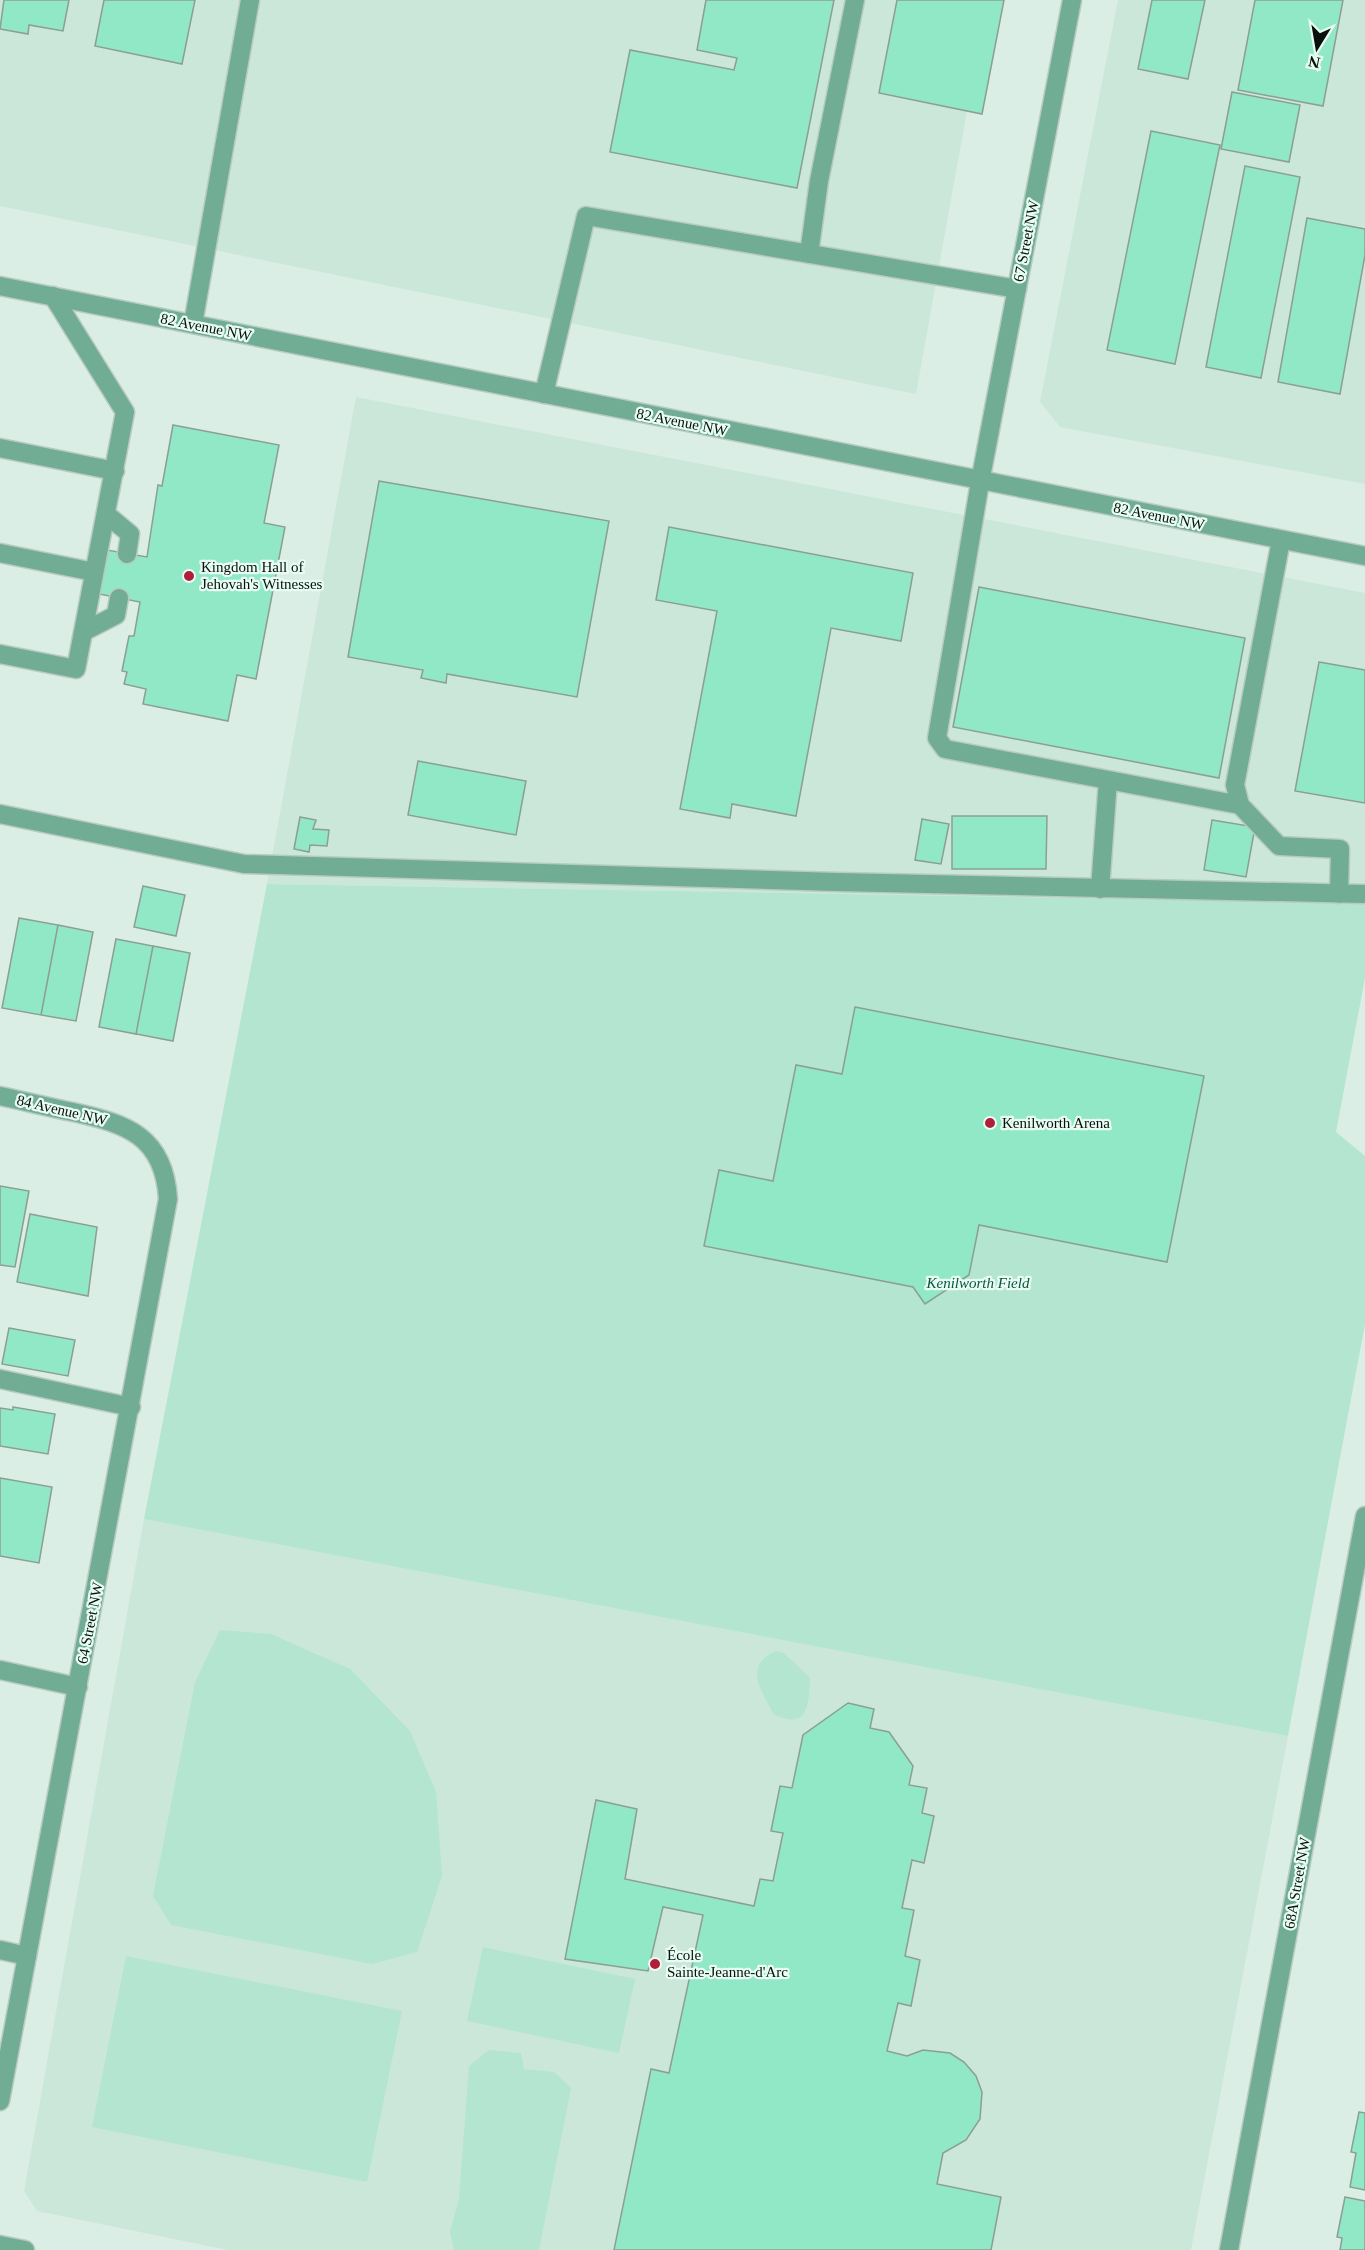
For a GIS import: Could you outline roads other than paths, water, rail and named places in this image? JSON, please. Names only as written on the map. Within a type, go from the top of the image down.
[{"type":"street","points":[[193,324],[250,0]]},
{"type":"street","points":[[808,254],[819,181],[855,0]]},
{"type":"street","name":"67 Street NW","points":[[1072,0],[980,482],[937,738],[945,749],[1240,805]]},
{"type":"street","points":[[544,394],[586,216],[1017,289]]},
{"type":"street","name":"82 Avenue NW","points":[[0,286],[980,482],[1365,556]]},
{"type":"street","points":[[0,654],[76,669],[125,412],[53,297]]},
{"type":"street","points":[[0,448],[115,471]]},
{"type":"street","points":[[106,514],[130,534],[127,554]]},
{"type":"street","points":[[1281,540],[1235,785],[1240,805],[1279,846],[1340,849],[1339,894]]},
{"type":"street","points":[[0,553],[94,572]]},
{"type":"street","points":[[83,632],[116,615],[119,598]]},
{"type":"street","points":[[1100,889],[1108,780]]},
{"type":"street","points":[[0,814],[244,864],[1100,889],[1365,894]]},
{"type":"street","name":"84 Avenue NW","points":[[0,1096],[118,1122],[136,1133],[151,1147]]},
{"type":"street","name":"64 Street NW","points":[[0,2101],[168,1199],[161,1163],[151,1147]]},
{"type":"street","points":[[0,1379],[131,1407]]},
{"type":"street","name":"68A Street NW","points":[[1229,2250],[1365,1516]]},
{"type":"street","points":[[0,1670],[78,1687]]},
{"type":"street","points":[[0,1950],[27,1956]]},
{"type":"street","points":[[0,2245],[25,2250]]},
{"type":"place","name":"Kingdom Hall of Jehovah's Witnesses","points":[[189,576]]},
{"type":"place","name":"Kenilworth Arena","points":[[990,1123]]},
{"type":"place","name":"École Sainte-Jeanne-d'Arc","points":[[655,1964]]},
{"type":"park label","name":"Kenilworth Field","points":[[978,1283]]}]
